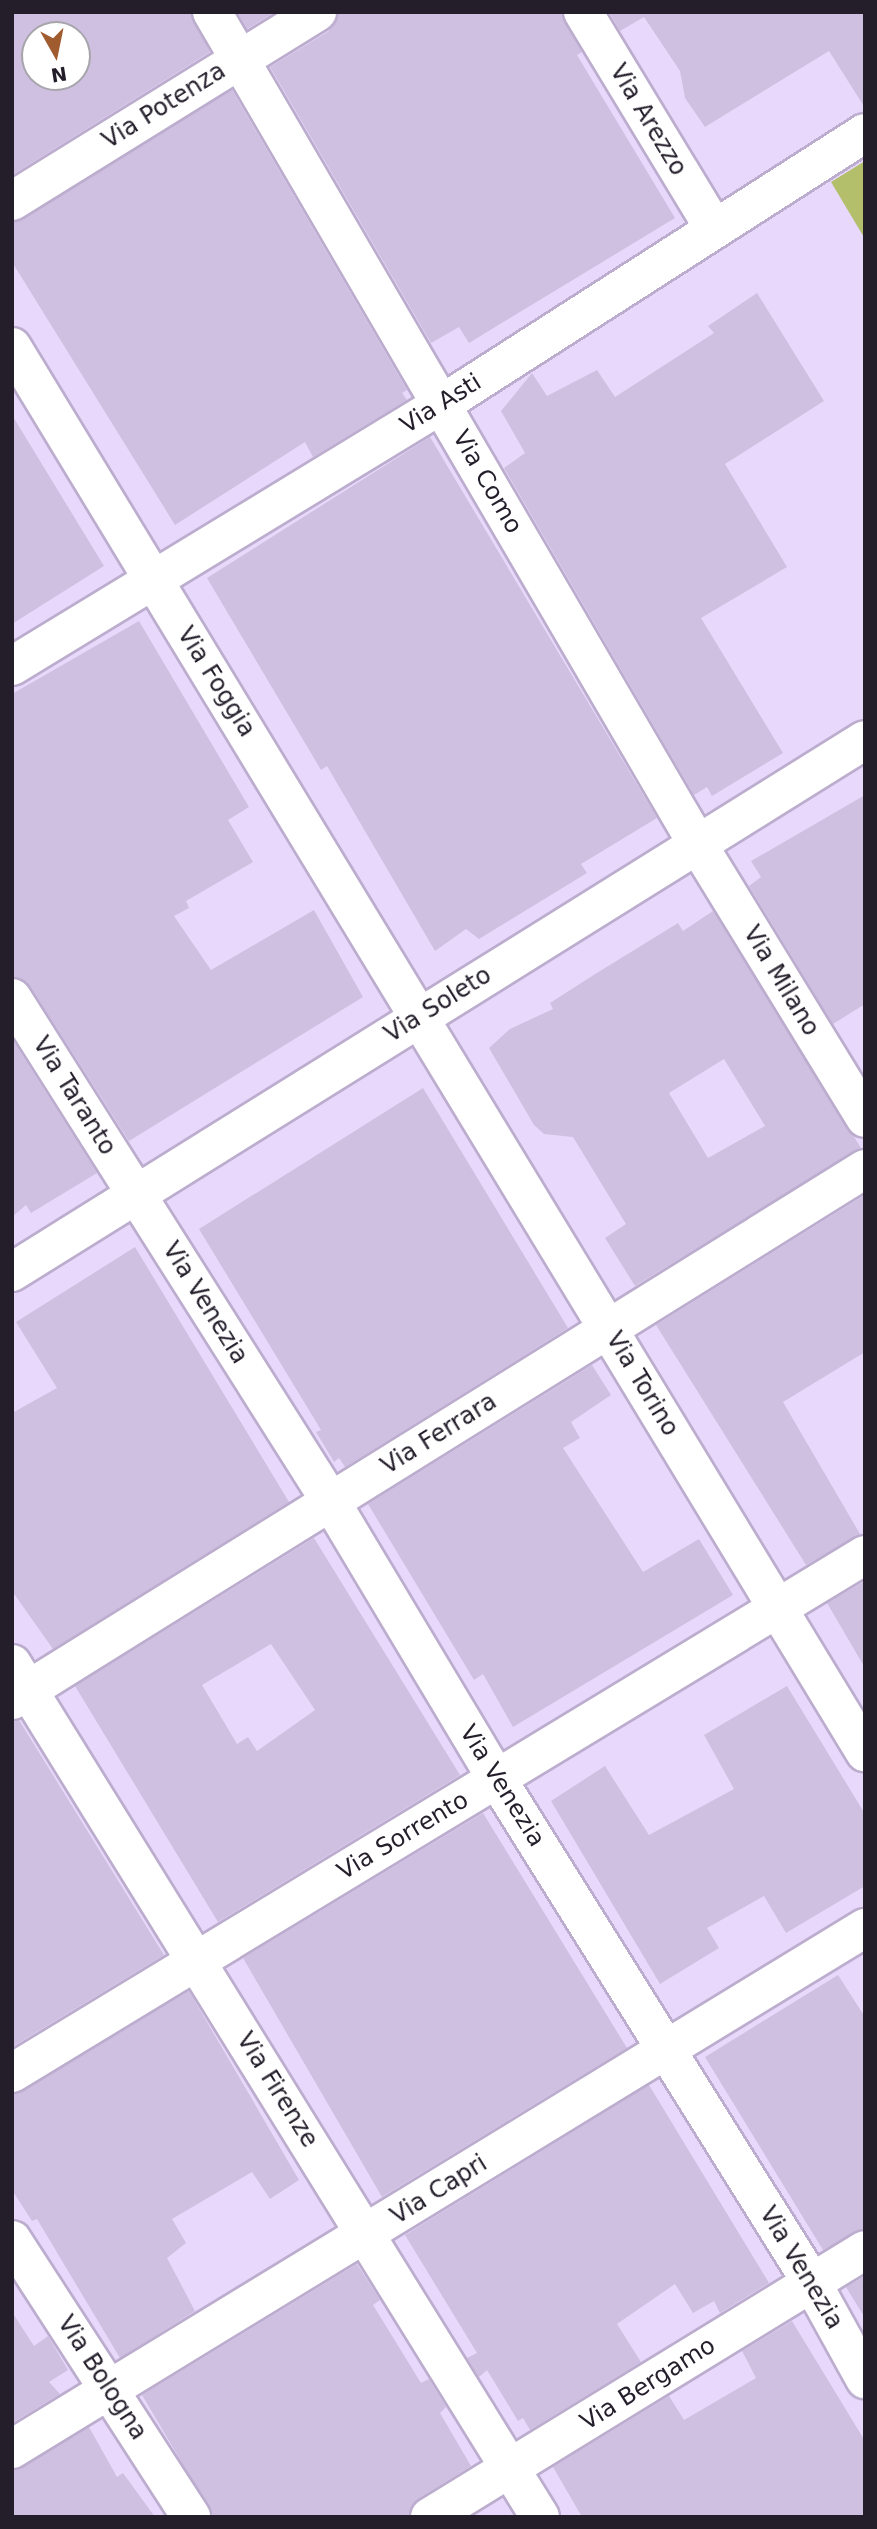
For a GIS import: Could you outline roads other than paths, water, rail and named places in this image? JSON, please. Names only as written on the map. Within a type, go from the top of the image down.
[{"type":"street","name":"Via Como","points":[[212,12],[698,845]]},
{"type":"street","name":"Via Potenza","points":[[12,201],[317,12]]},
{"type":"street","name":"Via Arezzo","points":[[583,12],[714,228]]},
{"type":"street","name":"Via Asti","points":[[12,666],[442,404],[865,133]]},
{"type":"street","name":"Via Foggia","points":[[12,347],[421,1016]]},
{"type":"street","name":"Via Soleto","points":[[12,1272],[865,740]]},
{"type":"street","name":"Via Milano","points":[[698,845],[865,1118]]},
{"type":"street","name":"Via Taranto","points":[[12,998],[136,1194]]},
{"type":"street","name":"Via Torino","points":[[421,1016],[865,1752]]},
{"type":"street","name":"Via Ferrara","points":[[18,1685],[331,1502],[865,1169]]},
{"type":"street","name":"Via Venezia","points":[[136,1194],[331,1502],[497,1779],[811,2283],[865,2379]]},
{"type":"street","name":"Via Sorrento","points":[[12,2073],[865,1555]]},
{"type":"street","name":"Via Firenze","points":[[18,1685],[197,1961],[513,2469],[540,2517]]},
{"type":"street","name":"Via Capri","points":[[12,2449],[367,2235],[865,1928]]},
{"type":"street","name":"Via Bologna","points":[[12,2240],[191,2517]]},
{"type":"street","name":"Via Bergamo","points":[[430,2517],[513,2469],[865,2250]]}]
